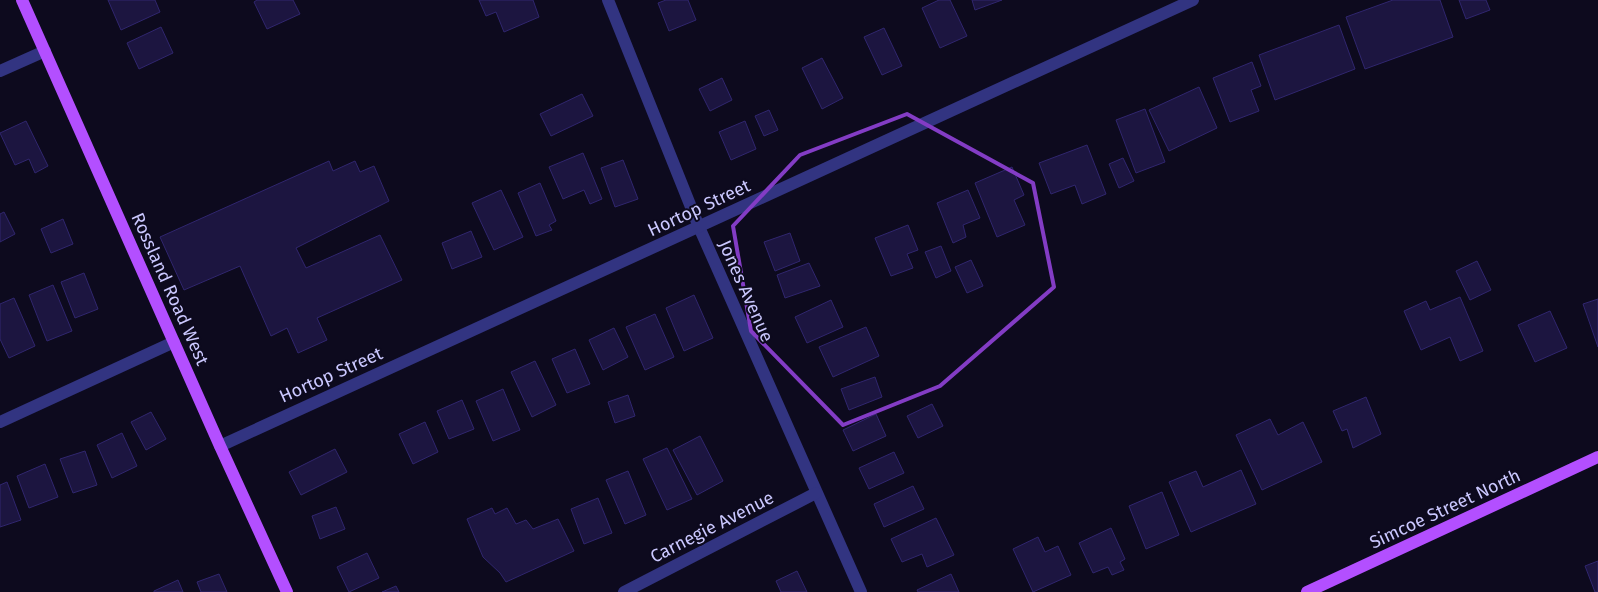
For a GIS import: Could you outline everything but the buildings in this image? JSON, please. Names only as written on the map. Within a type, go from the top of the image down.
[{"type":"main road","name":"Rossland Road West","points":[[22,0],[220,446],[287,592]]},
{"type":"main road","name":"Simcoe Street North","points":[[1307,592],[1598,457]]},
{"type":"street","name":"Jones Avenue","points":[[608,0],[699,227],[861,592]]},
{"type":"street","name":"Hortop Street","points":[[220,446],[1193,0]]},
{"type":"street","points":[[0,71],[45,51]]},
{"type":"street","points":[[0,422],[174,342]]},
{"type":"street","name":"Carnegie Avenue","points":[[624,592],[816,493]]},
{"type":"highlighted area","points":[[907,114],[1033,183],[1054,287],[940,386],[843,425],[751,331],[733,226],[800,155]]}]
